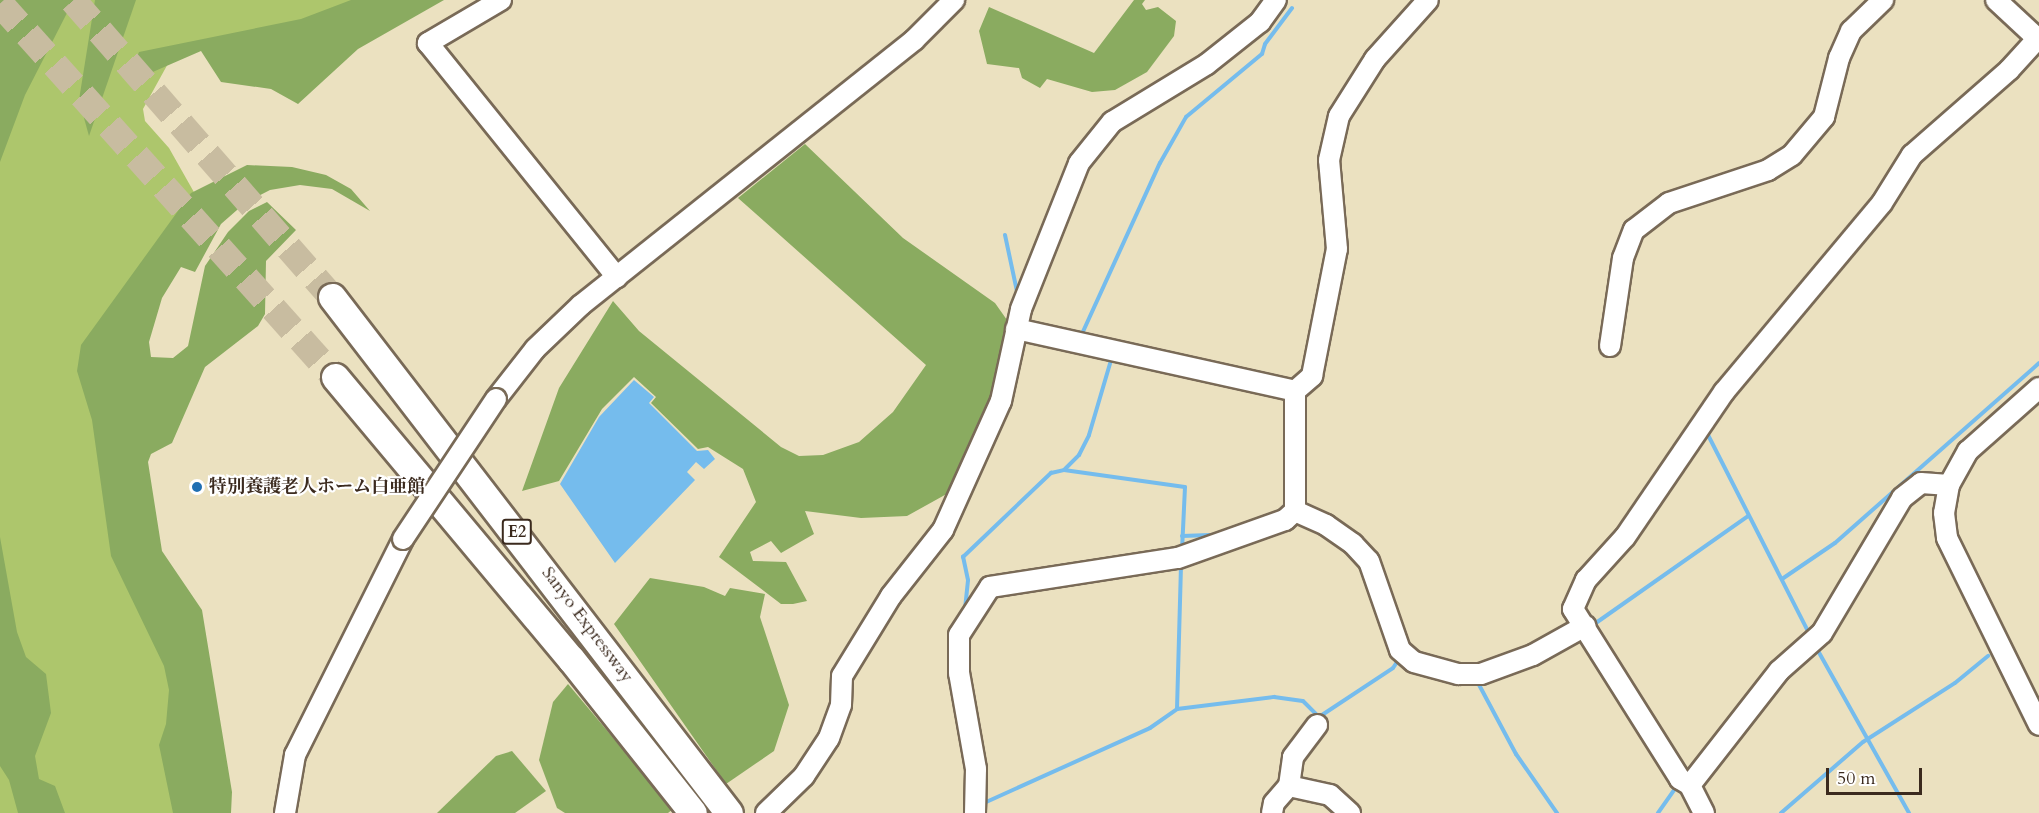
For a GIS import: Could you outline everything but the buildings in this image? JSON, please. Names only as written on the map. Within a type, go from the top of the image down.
[{"type":"highway","name":"Sanyo Expressway","points":[[332,297],[729,813]]},
{"type":"highway","name":"Sanyo Expressway","points":[[335,377],[693,813]]},
{"type":"street","points":[[501,0],[428,43],[617,277]]},
{"type":"street","points":[[285,813],[294,755],[403,539],[496,399],[556,327],[914,40],[954,0]]},
{"type":"street","points":[[766,813],[804,776],[829,738],[842,705],[842,676],[891,596],[943,530],[1001,401],[1016,329],[1068,183],[1085,155],[1112,122],[1207,64],[1260,21],[1276,0]]},
{"type":"street","points":[[975,813],[976,769],[959,673],[958,635],[990,587],[1181,557],[1285,520],[1295,511],[1295,391],[1312,376],[1336,249],[1329,160],[1339,116],[1375,59],[1428,0]]},
{"type":"street","points":[[1610,346],[1623,258],[1634,230],[1669,203],[1768,170],[1792,155],[1824,117],[1839,58],[1851,31],[1883,0]]},
{"type":"street","points":[[1704,813],[1574,609],[1586,580],[1625,537],[1725,392],[1882,203],[1912,155],[2038,38],[1995,0]]},
{"type":"street","points":[[1016,329],[1295,391]]},
{"type":"street","points":[[2039,388],[1968,451],[1949,485],[1944,513],[1947,538],[2039,725]]},
{"type":"street","points":[[1685,782],[1779,671],[1822,633],[1902,498],[1922,483],[1949,485]]},
{"type":"street","points":[[1295,511],[1326,525],[1369,561],[1400,650],[1414,662],[1458,674],[1481,674],[1533,655],[1585,626]]},
{"type":"street","points":[[1272,813],[1274,803],[1289,786],[1293,757],[1317,725]]},
{"type":"street","points":[[1289,786],[1330,795],[1346,811]]},
{"type":"green space","points":[[0,0],[358,0],[302,21],[142,56],[170,60],[143,109],[145,121],[169,148],[195,194],[86,347],[173,689],[177,813],[0,813]]},
{"type":"green space","points":[[0,0],[89,0],[67,13],[25,95],[0,162]]},
{"type":"green space","points":[[95,0],[136,0],[89,136],[79,100]]},
{"type":"green space","points":[[351,0],[444,0],[358,49],[298,104],[271,89],[221,82],[201,51],[132,81],[128,78],[139,52],[301,19]]},
{"type":"green space","points":[[1134,0],[1145,0],[1142,4],[1146,10],[1158,7],[1176,21],[1174,36],[1147,72],[1115,90],[1092,92],[1047,79],[1040,88],[1022,78],[1019,68],[987,64],[979,31],[989,7],[1094,53]]},
{"type":"green space","points":[[805,144],[903,238],[995,303],[1007,320],[1008,337],[997,399],[952,491],[907,516],[861,518],[805,511],[814,534],[781,553],[771,541],[750,552],[753,561],[786,562],[807,601],[781,604],[719,557],[756,502],[743,469],[708,447],[698,449],[651,403],[656,397],[634,377],[602,409],[559,481],[522,491],[559,388],[613,301],[639,331],[781,447],[799,456],[823,455],[859,442],[893,412],[926,365],[738,198]]},
{"type":"green space","points":[[247,165],[292,167],[326,175],[351,189],[370,211],[332,189],[300,185],[270,190],[245,203],[221,224],[195,272],[181,267],[162,298],[149,342],[151,357],[173,358],[188,346],[205,266],[228,232],[249,211],[267,202],[296,230],[266,261],[265,314],[258,326],[205,367],[172,443],[151,454],[148,462],[162,551],[202,610],[232,792],[231,813],[173,813],[159,745],[166,724],[169,690],[164,666],[111,556],[92,420],[77,371],[81,345],[191,193]]},
{"type":"green space","points":[[0,537],[17,632],[26,657],[46,674],[51,713],[35,756],[39,779],[55,786],[65,813],[18,813],[9,780],[0,766]]},
{"type":"green space","points":[[650,578],[704,587],[725,596],[730,588],[765,594],[760,617],[789,705],[774,751],[726,784],[614,624]]},
{"type":"green space","points":[[568,684],[673,809],[668,813],[565,813],[557,808],[539,760],[553,702]]},
{"type":"green space","points":[[512,751],[546,791],[515,813],[437,813],[496,756]]},
{"type":"water","points":[[634,380],[654,397],[649,403],[697,451],[708,450],[715,459],[704,469],[696,462],[687,472],[695,480],[615,563],[560,484],[599,417]]},
{"type":"waterway","points":[[1081,336],[1160,163],[1186,117],[1262,54],[1265,44],[1292,8]]},
{"type":"waterway","points":[[1005,235],[1018,296]]},
{"type":"waterway","points":[[1065,469],[1079,455],[1089,435],[1112,357]]},
{"type":"waterway","points":[[1782,579],[1835,543],[2039,363]]},
{"type":"waterway","points":[[1706,431],[1810,635]]},
{"type":"waterway","points":[[965,609],[968,580],[963,557],[1051,473],[1064,470],[1185,487],[1182,550]]},
{"type":"waterway","points":[[1278,514],[1286,504],[1287,507]]},
{"type":"waterway","points":[[1593,625],[1748,516]]},
{"type":"waterway","points":[[1182,536],[1217,535]]},
{"type":"waterway","points":[[1177,709],[1181,563]]},
{"type":"waterway","points":[[1817,649],[1909,813]]},
{"type":"waterway","points":[[1781,813],[1863,742],[1955,683],[1988,656]]},
{"type":"waterway","points":[[984,803],[1150,728],[1177,709],[1274,697],[1303,701],[1318,716],[1322,715],[1393,668],[1399,659]]},
{"type":"waterway","points":[[1684,776],[1769,669]]},
{"type":"waterway","points":[[1477,681],[1516,754],[1557,813]]},
{"type":"waterway","points":[[1658,813],[1678,784]]},
{"type":"tunnel","points":[[73,0],[332,297]]},
{"type":"tunnel","points":[[0,3],[335,377]]},
{"type":"place","name":"特別養護老人ホーム白亜館","points":[[197,487]]}]
